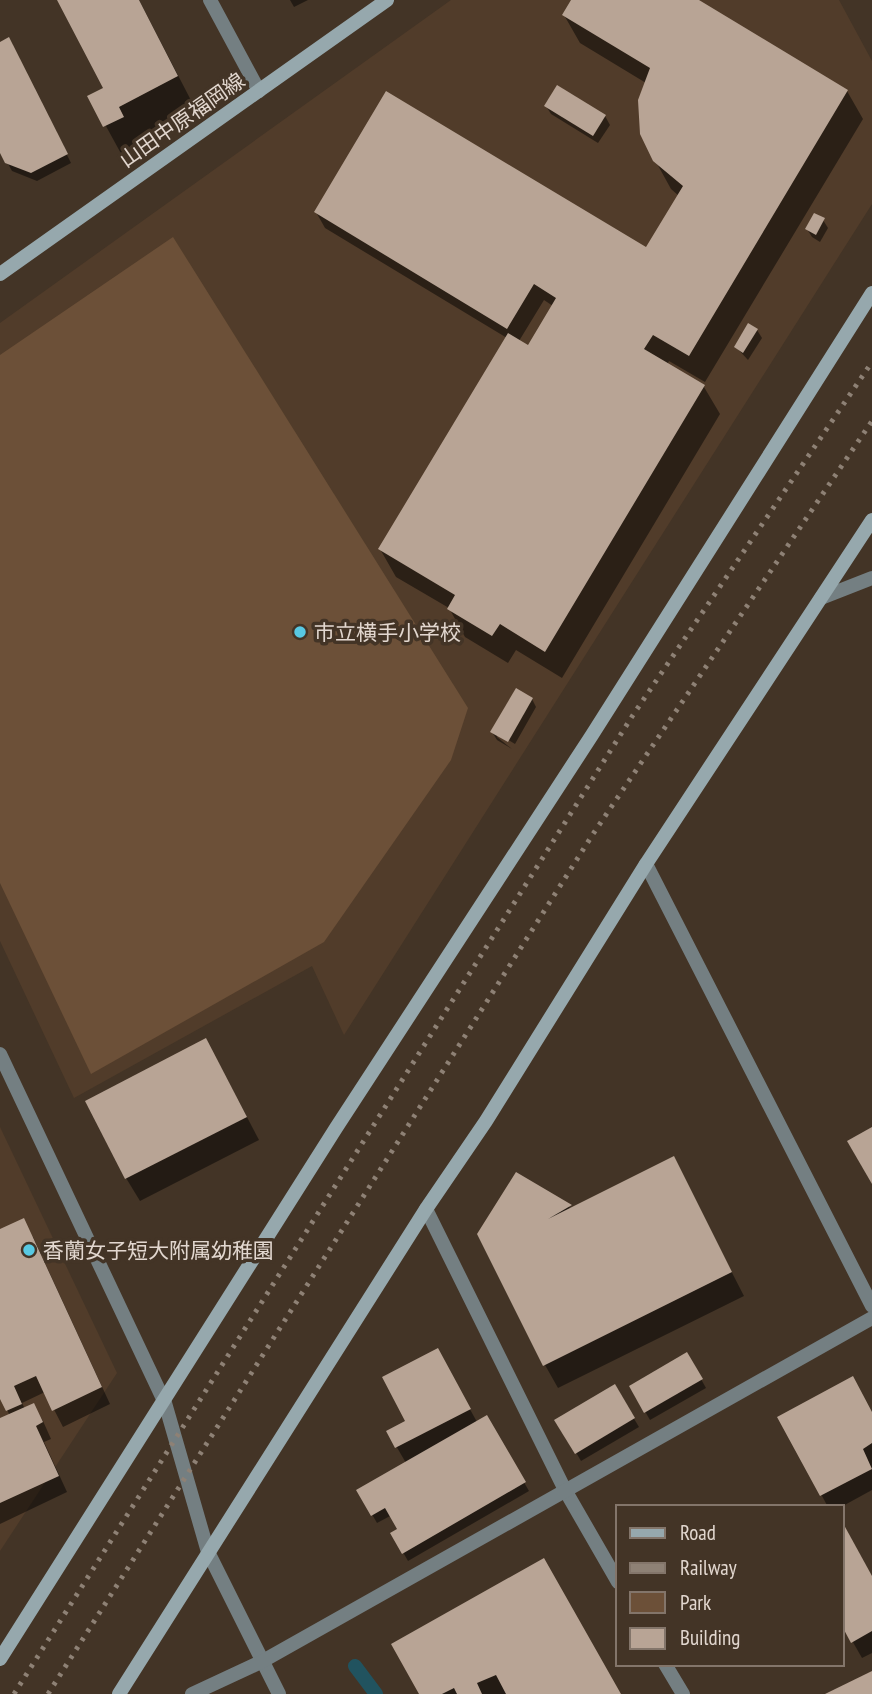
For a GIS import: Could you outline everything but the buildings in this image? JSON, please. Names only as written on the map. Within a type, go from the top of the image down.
[{"type":"street","points":[[210,0],[259,91]]},
{"type":"street","name":"山田中原福岡線","points":[[0,274],[387,0]]},
{"type":"street","points":[[0,1659],[165,1403],[336,1128],[592,736],[872,293]]},
{"type":"street","points":[[119,1694],[426,1209],[486,1121],[646,864],[872,520]]},
{"type":"street","points":[[821,598],[872,578]]},
{"type":"street","points":[[646,864],[872,1306]]},
{"type":"street","points":[[0,1054],[5,1079],[165,1403],[208,1552],[279,1694]]},
{"type":"street","points":[[426,1209],[565,1490],[616,1579]]},
{"type":"street","points":[[192,1694],[261,1662],[872,1318]]},
{"type":"street","points":[[667,1666],[683,1694]]},
{"type":"shaded area","name":"市立横手小学校","points":[[451,0],[839,0],[872,61],[872,204],[344,1035],[312,966],[74,1098],[0,941],[0,323]]},
{"type":"shaded area","name":"香蘭女子短大附属幼稚園","points":[[0,1127],[117,1373],[0,1551]]},
{"type":"green space","points":[[173,237],[468,708],[451,760],[324,942],[91,1074],[0,883],[0,355]]},
{"type":"waterway","points":[[355,1666],[376,1694]]},
{"type":"railway","points":[[14,1694],[633,715],[872,362]]},
{"type":"railway","points":[[48,1694],[593,834],[872,421]]},
{"type":"place","name":"市立横手小学校","points":[[300,632]]},
{"type":"place","name":"香蘭女子短大附属幼稚園","points":[[29,1250]]}]
